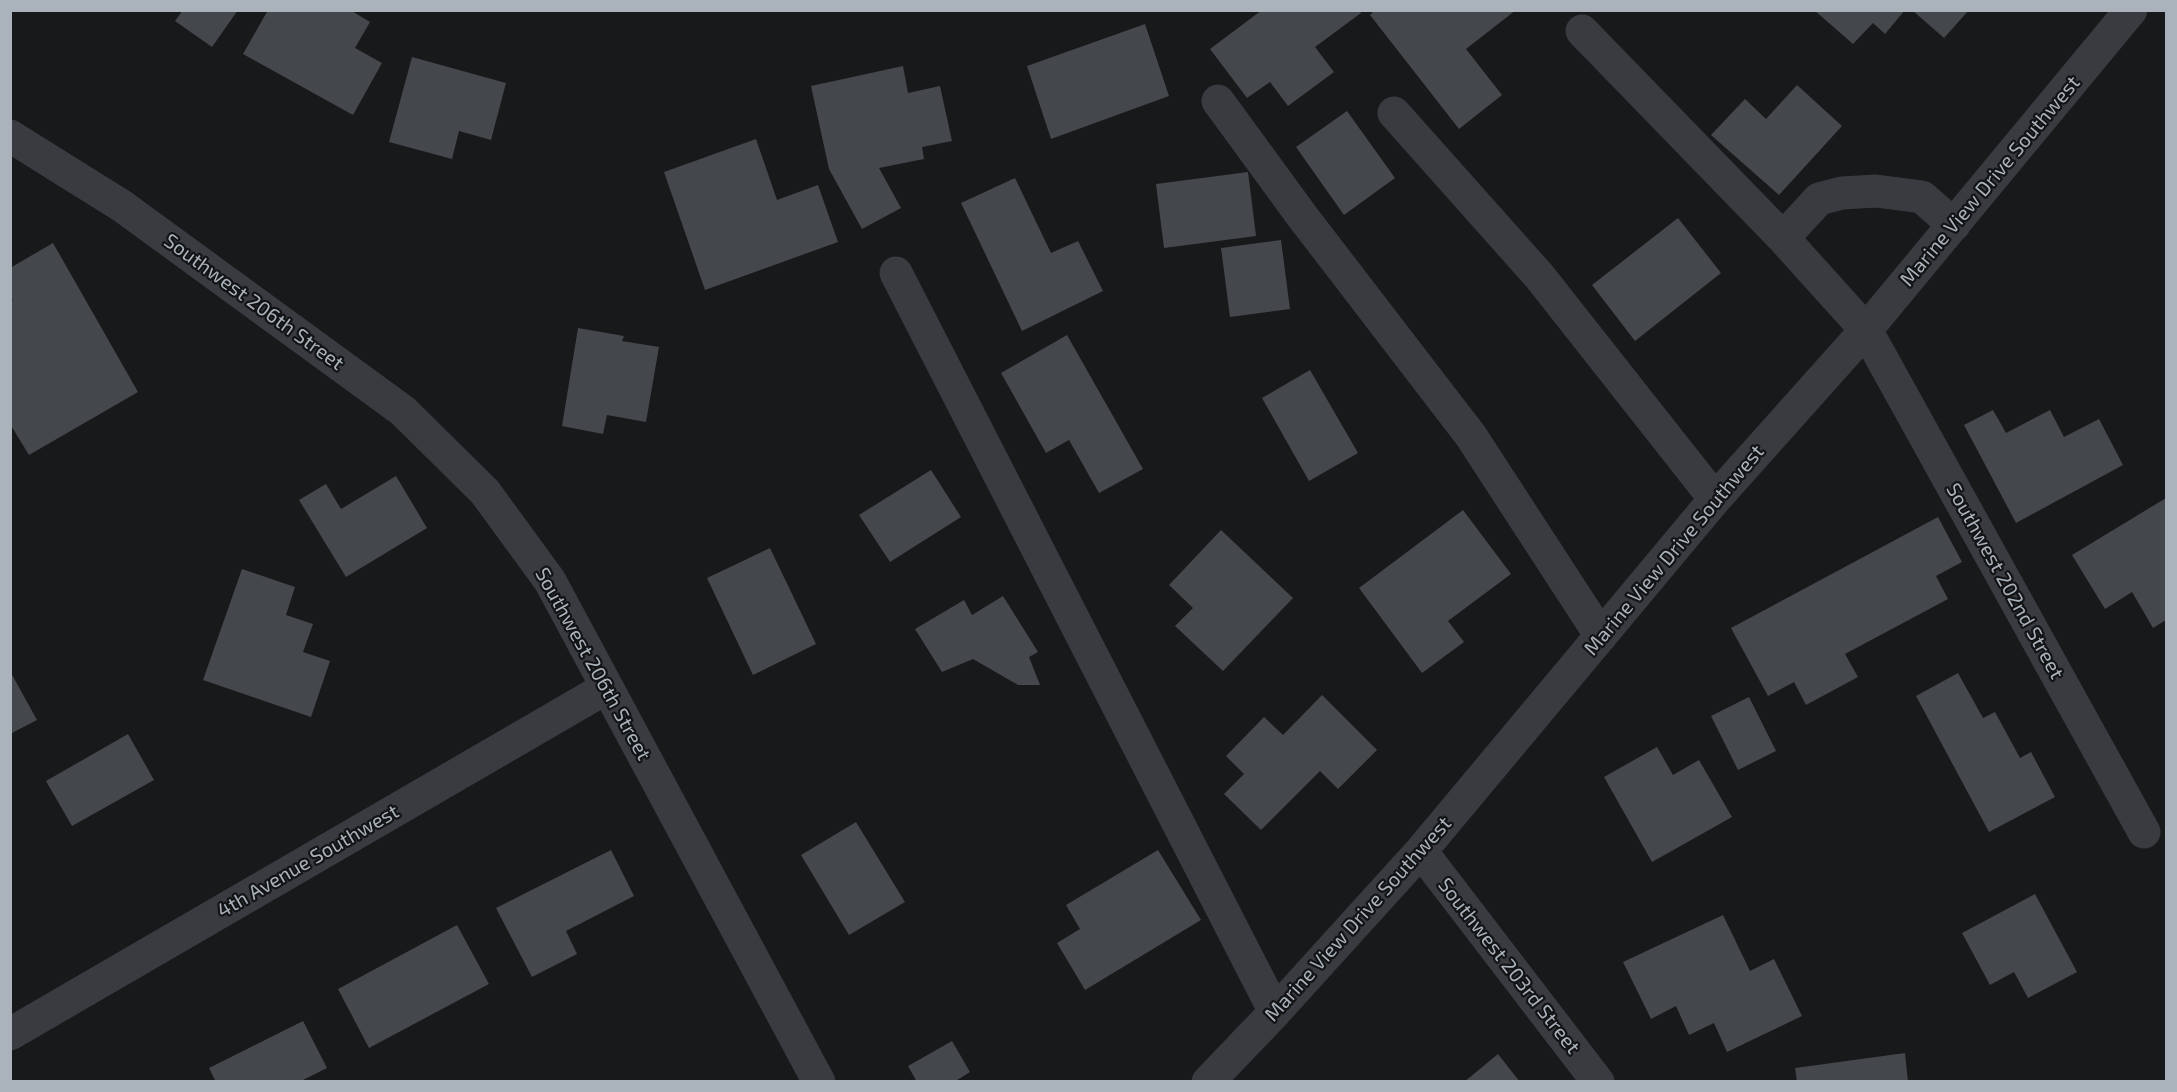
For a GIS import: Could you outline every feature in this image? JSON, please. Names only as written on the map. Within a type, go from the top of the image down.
[{"type":"street","name":"Marine View Drive Southwest","points":[[1208,1082],[1275,1012],[1421,850],[1715,499],[1866,330],[2131,10]]},
{"type":"street","name":"Southwest 202nd Street","points":[[1582,31],[1783,238],[1866,330],[2144,832]]},
{"type":"street","points":[[1218,101],[1302,216],[1471,436],[1601,636]]},
{"type":"street","points":[[1394,113],[1540,278],[1715,499]]},
{"type":"street","name":"Southwest 206th Street","points":[[12,139],[122,206],[403,411],[491,501],[550,581],[819,1082]]},
{"type":"street","points":[[1783,238],[1819,199],[1842,193],[1876,191],[1922,197],[1954,225]]},
{"type":"street","points":[[896,273],[1275,1012]]},
{"type":"street","name":"4th Avenue Southwest","points":[[10,1034],[606,688]]},
{"type":"street","name":"Southwest 203rd Street","points":[[1421,850],[1598,1082]]},
{"type":"building","points":[[183,10],[238,10],[212,47],[175,21]]},
{"type":"building","points":[[268,10],[350,10],[370,22],[355,48],[382,63],[353,115],[243,54]]},
{"type":"building","points":[[1262,10],[1359,10],[1361,13],[1315,47],[1334,72],[1288,106],[1270,82],[1247,98],[1210,49]]},
{"type":"building","points":[[1375,10],[1516,10],[1466,49],[1502,95],[1459,129],[1370,15]]},
{"type":"building","points":[[1814,10],[1905,10],[1885,34],[1873,23],[1853,44]]},
{"type":"building","points":[[1912,10],[1969,10],[1944,38]]},
{"type":"building","points":[[1145,24],[1169,96],[1051,139],[1027,66]]},
{"type":"building","points":[[412,57],[506,83],[491,140],[459,131],[452,159],[389,142]]},
{"type":"building","points":[[903,66],[908,93],[940,86],[952,141],[922,147],[924,159],[879,168],[901,208],[862,229],[829,169],[811,86]]},
{"type":"building","points":[[1797,85],[1842,126],[1779,195],[1711,135],[1745,99],[1766,119]]},
{"type":"building","points":[[1347,111],[1395,178],[1344,215],[1296,147]]},
{"type":"building","points":[[756,139],[777,200],[818,185],[838,242],[705,290],[664,172]]},
{"type":"building","points":[[1248,172],[1256,236],[1164,248],[1156,184]]},
{"type":"building","points":[[1015,178],[1051,253],[1078,241],[1103,291],[1022,331],[961,203]]},
{"type":"building","points":[[1678,218],[1721,273],[1635,341],[1592,285]]},
{"type":"building","points":[[1281,240],[1290,309],[1230,317],[1221,248]]},
{"type":"building","points":[[53,243],[138,392],[29,455],[10,424],[10,301],[13,300],[10,295],[10,268]]},
{"type":"building","points":[[578,328],[624,336],[622,341],[659,347],[646,422],[607,415],[603,434],[562,426]]},
{"type":"building","points":[[1067,335],[1143,469],[1099,493],[1069,440],[1046,453],[1001,373]]},
{"type":"building","points":[[1310,370],[1358,453],[1309,481],[1262,398]]},
{"type":"building","points":[[1993,410],[2006,433],[2050,410],[2064,437],[2099,419],[2123,465],[2016,523],[1964,425]]},
{"type":"building","points":[[931,470],[961,517],[890,562],[859,515]]},
{"type":"building","points":[[396,476],[427,528],[346,577],[299,500],[326,484],[341,509]]},
{"type":"building","points":[[2166,498],[2166,620],[2153,628],[2132,592],[2105,609],[2072,555]]},
{"type":"building","points":[[1463,510],[1511,574],[1448,621],[1464,642],[1422,673],[1359,588]]},
{"type":"building","points":[[1938,517],[1962,562],[1936,576],[1948,599],[1845,654],[1858,677],[1806,705],[1794,682],[1768,696],[1731,628]]},
{"type":"building","points":[[1221,530],[1293,598],[1223,671],[1175,626],[1193,608],[1169,585]]},
{"type":"building","points":[[770,548],[816,644],[753,675],[707,578]]},
{"type":"building","points":[[242,569],[295,587],[286,615],[313,624],[303,652],[330,661],[311,717],[203,680]]},
{"type":"building","points":[[1003,596],[1038,652],[1029,657],[1040,685],[1018,685],[973,659],[942,672],[915,629],[964,600],[972,615]]},
{"type":"building","points":[[10,671],[37,720],[10,734]]},
{"type":"building","points":[[1958,673],[1983,718],[1995,712],[2020,758],[2031,752],[2055,797],[1989,832],[1916,696]]},
{"type":"building","points":[[1322,695],[1377,750],[1338,789],[1320,771],[1261,830],[1224,794],[1244,774],[1226,756],[1264,717],[1283,735]]},
{"type":"building","points":[[1749,697],[1776,751],[1738,770],[1711,716]]},
{"type":"building","points":[[128,734],[154,780],[72,826],[46,781]]},
{"type":"building","points":[[1657,747],[1673,775],[1699,760],[1732,817],[1652,862],[1604,777]]},
{"type":"building","points":[[856,822],[905,902],[849,935],[801,855]]},
{"type":"building","points":[[611,850],[634,896],[566,931],[577,954],[532,977],[496,908]]},
{"type":"building","points":[[1158,850],[1201,920],[1085,990],[1057,943],[1080,929],[1066,905]]},
{"type":"building","points":[[2035,894],[2077,972],[2028,998],[2014,972],[1990,985],[1962,933]]},
{"type":"building","points":[[1723,915],[1750,971],[1774,959],[1802,1016],[1727,1052],[1714,1023],[1689,1035],[1676,1006],[1651,1019],[1623,962]]},
{"type":"building","points":[[457,925],[489,984],[369,1048],[338,989]]},
{"type":"building","points":[[303,1021],[327,1068],[299,1082],[216,1082],[209,1068]]},
{"type":"building","points":[[952,1041],[970,1072],[954,1082],[917,1082],[908,1066]]},
{"type":"building","points":[[1905,1053],[1908,1082],[1797,1082],[1795,1068]]},
{"type":"building","points":[[1498,1054],[1520,1082],[1464,1082]]}]
